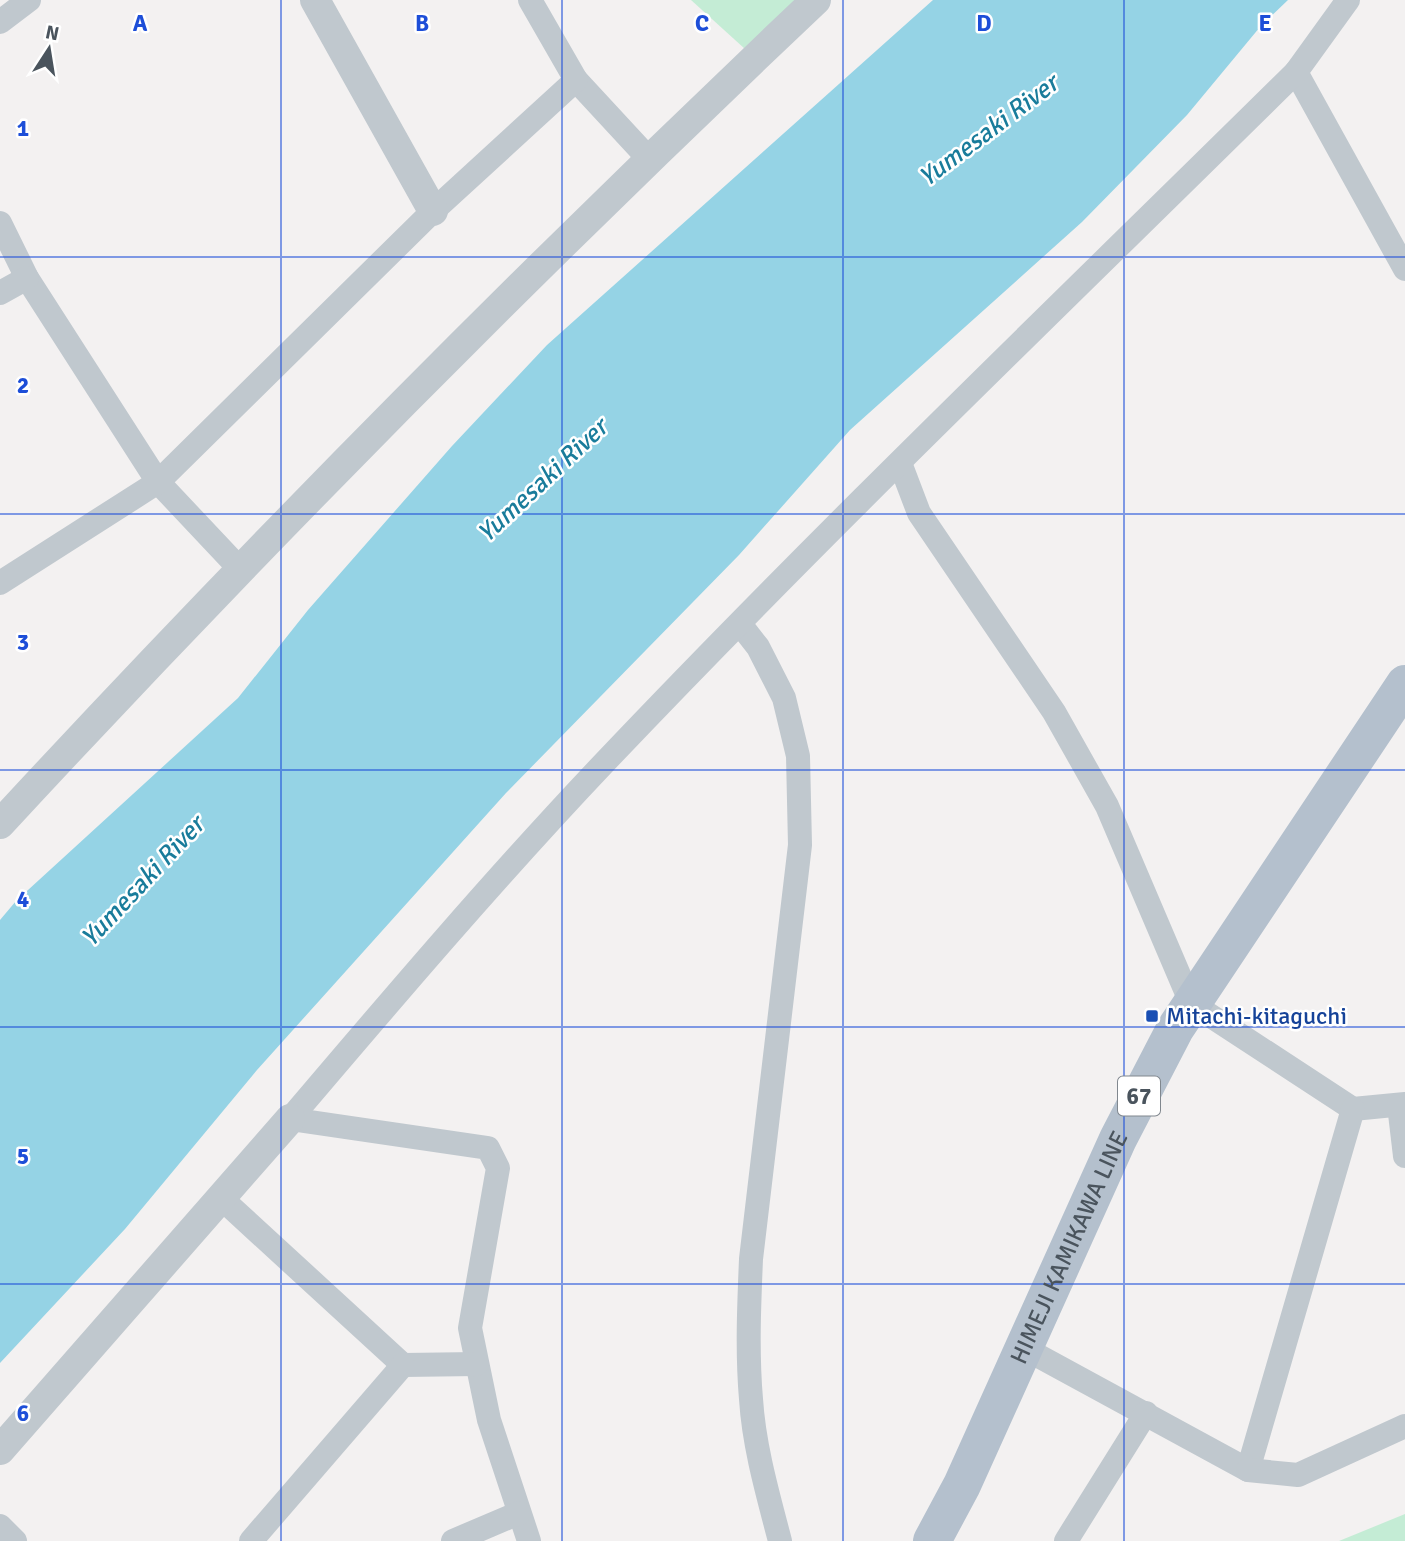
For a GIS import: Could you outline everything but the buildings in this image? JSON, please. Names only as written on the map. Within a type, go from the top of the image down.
[{"type":"main road","name":"HIMEJI KAMIKAWA LINE","points":[[932,1541],[962,1485],[1124,1126],[1175,1029],[1405,684]]},
{"type":"street","points":[[0,22],[29,0]]},
{"type":"street","points":[[314,0],[433,211]]},
{"type":"street","points":[[530,0],[576,80],[650,160]]},
{"type":"street","points":[[0,824],[239,568],[491,314],[816,0]]},
{"type":"street","points":[[0,1450],[441,942],[603,764],[900,463],[1296,72],[1348,0]]},
{"type":"street","points":[[1296,72],[1405,269]]},
{"type":"street","points":[[0,583],[158,482],[433,211],[576,80]]},
{"type":"street","points":[[0,223],[27,278],[158,482],[239,568]]},
{"type":"street","points":[[0,293],[27,278]]},
{"type":"street","points":[[900,463],[919,513],[1054,712],[1107,806],[1191,1003],[1353,1109],[1402,1104],[1405,1156]]},
{"type":"street","points":[[740,624],[758,647],[784,698],[798,756],[800,845],[751,1259],[749,1328],[751,1401],[764,1484],[780,1541]]},
{"type":"street","points":[[1248,1470],[1353,1109]]},
{"type":"street","points":[[290,1119],[488,1148],[498,1168],[470,1328],[489,1420],[528,1541]]},
{"type":"street","points":[[221,1198],[403,1365],[477,1364]]},
{"type":"street","points":[[1023,1347],[1248,1470],[1297,1475],[1405,1426]]},
{"type":"street","points":[[251,1541],[403,1365]]},
{"type":"street","points":[[1066,1541],[1146,1413]]},
{"type":"street","points":[[453,1541],[519,1513]]},
{"type":"street","points":[[0,1526],[15,1541]]},
{"type":"green space","points":[[691,0],[797,0],[745,49]]},
{"type":"green space","points":[[1405,1514],[1405,1541],[1339,1541]]},
{"type":"water","name":"Yumesaki River","points":[[933,0],[1288,0],[1260,27],[1187,115],[1082,222],[850,430],[739,555],[506,793],[257,1070],[125,1229],[0,1363],[0,920],[16,901],[238,698],[308,610],[452,446],[547,345]]},
{"type":"place","name":"Mitachi-kitaguchi","points":[[1152,1016]]}]
